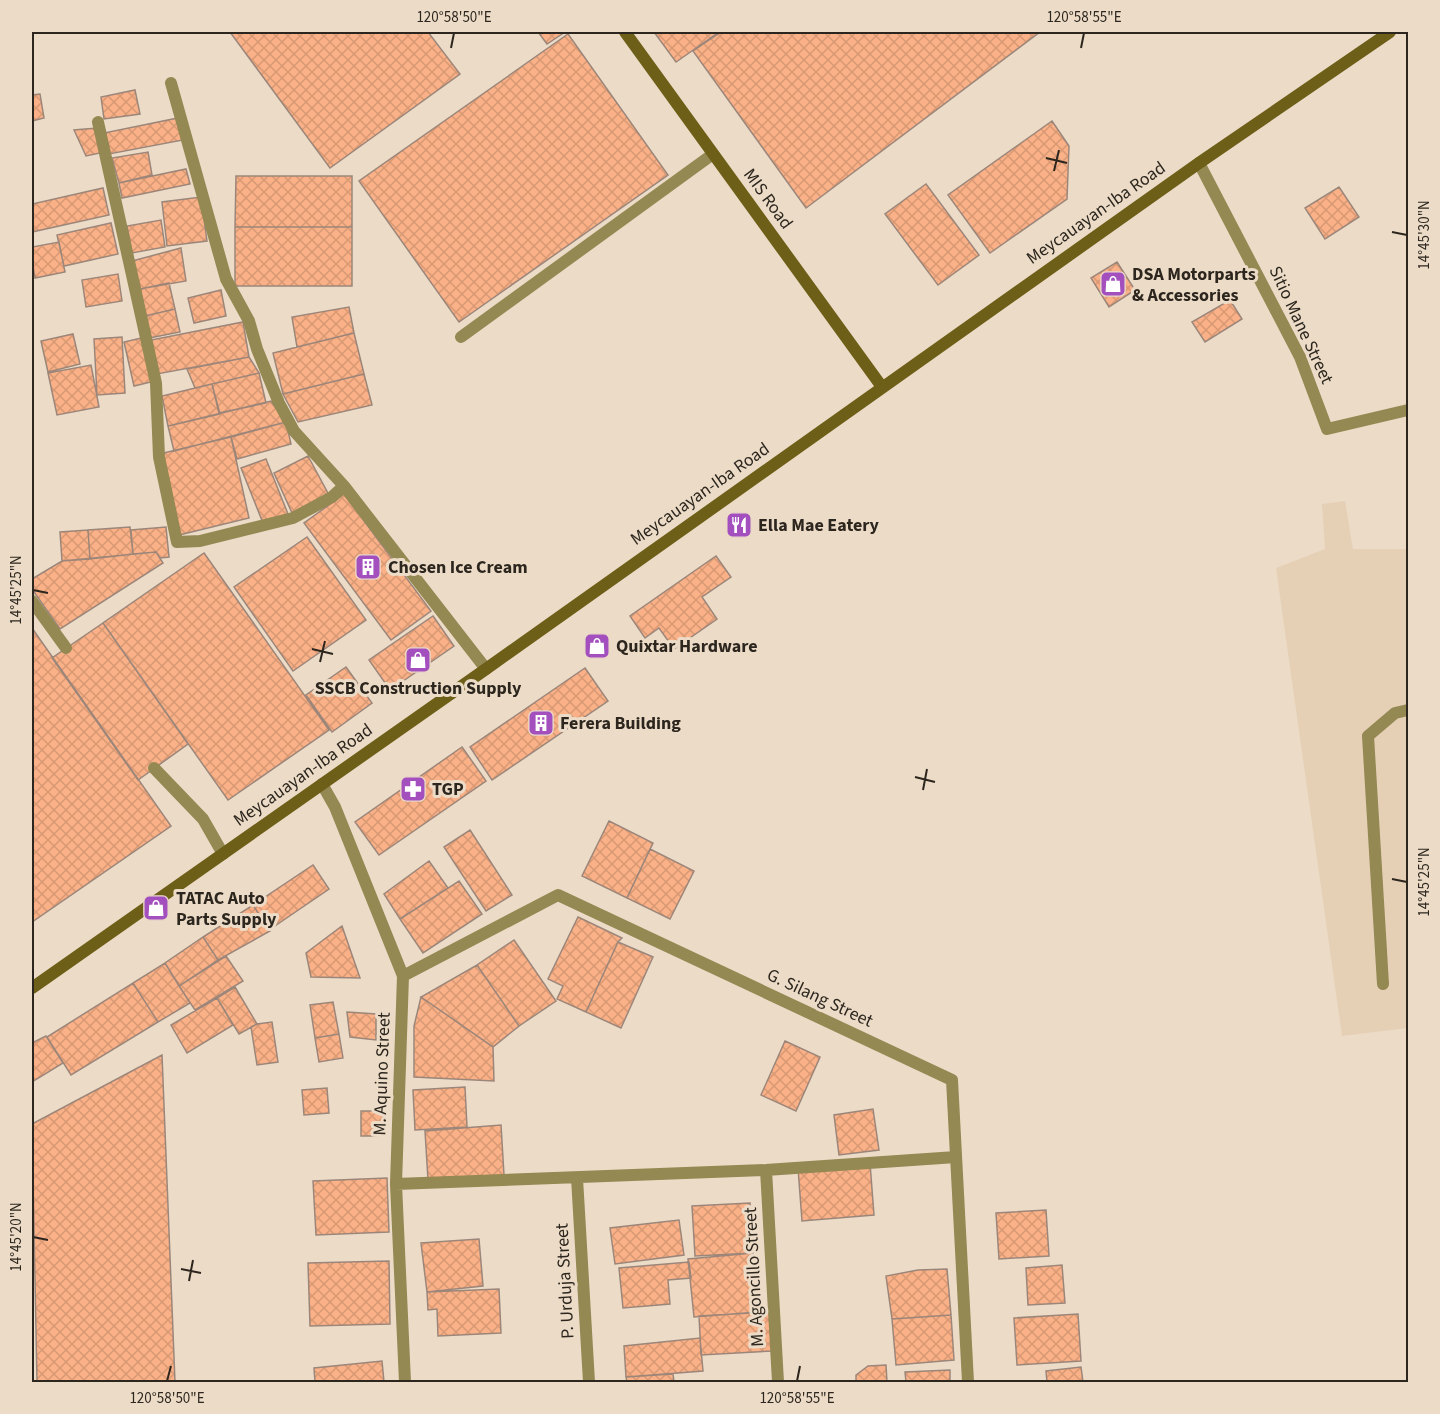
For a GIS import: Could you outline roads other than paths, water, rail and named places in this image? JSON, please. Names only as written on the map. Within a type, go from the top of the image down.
[{"type":"main road","name":"MIS Road","points":[[625,32],[882,387]]},
{"type":"main road","name":"Meycauayan-Iba Road","points":[[32,988],[1199,163],[1390,32]]},
{"type":"street","points":[[171,83],[226,279],[249,321],[257,349],[279,403],[294,431],[344,486],[486,669]]},
{"type":"street","points":[[98,122],[156,383],[159,457],[177,542],[200,542],[293,518],[332,497],[344,486]]},
{"type":"street","points":[[461,337],[713,154]]},
{"type":"street","name":"Sitio Mane Street","points":[[1199,163],[1300,357],[1327,429],[1408,410]]},
{"type":"street","points":[[32,601],[66,648]]},
{"type":"street","points":[[1383,984],[1368,736],[1395,712],[1408,710]]},
{"type":"street","points":[[154,768],[203,819],[223,854]]},
{"type":"street","name":"M. Aquino Street","points":[[322,784],[335,807],[403,976],[396,1184],[405,1383]]},
{"type":"street","name":"G. Silang Street","points":[[403,976],[558,895],[952,1080],[968,1383]]},
{"type":"street","points":[[396,1184],[766,1170],[956,1157]]},
{"type":"street","name":"M. Agoncillo Street","points":[[766,1170],[778,1383]]},
{"type":"street","name":"P. Urduja Street","points":[[577,1178],[589,1383]]},
{"type":"place","name":"DSA Motorparts & Accessories","points":[[1113,284]]},
{"type":"place","name":"Ella Mae Eatery","points":[[739,525]]},
{"type":"place","name":"Chosen Ice Cream","points":[[368,567]]},
{"type":"place","name":"Quixtar Hardware","points":[[597,646]]},
{"type":"place","name":"SSCB Construction Supply","points":[[418,660]]},
{"type":"place","name":"Ferera Building","points":[[541,723]]},
{"type":"place","name":"TGP","points":[[413,789]]},
{"type":"place","name":"TATAC Auto Parts Supply","points":[[156,908]]}]
